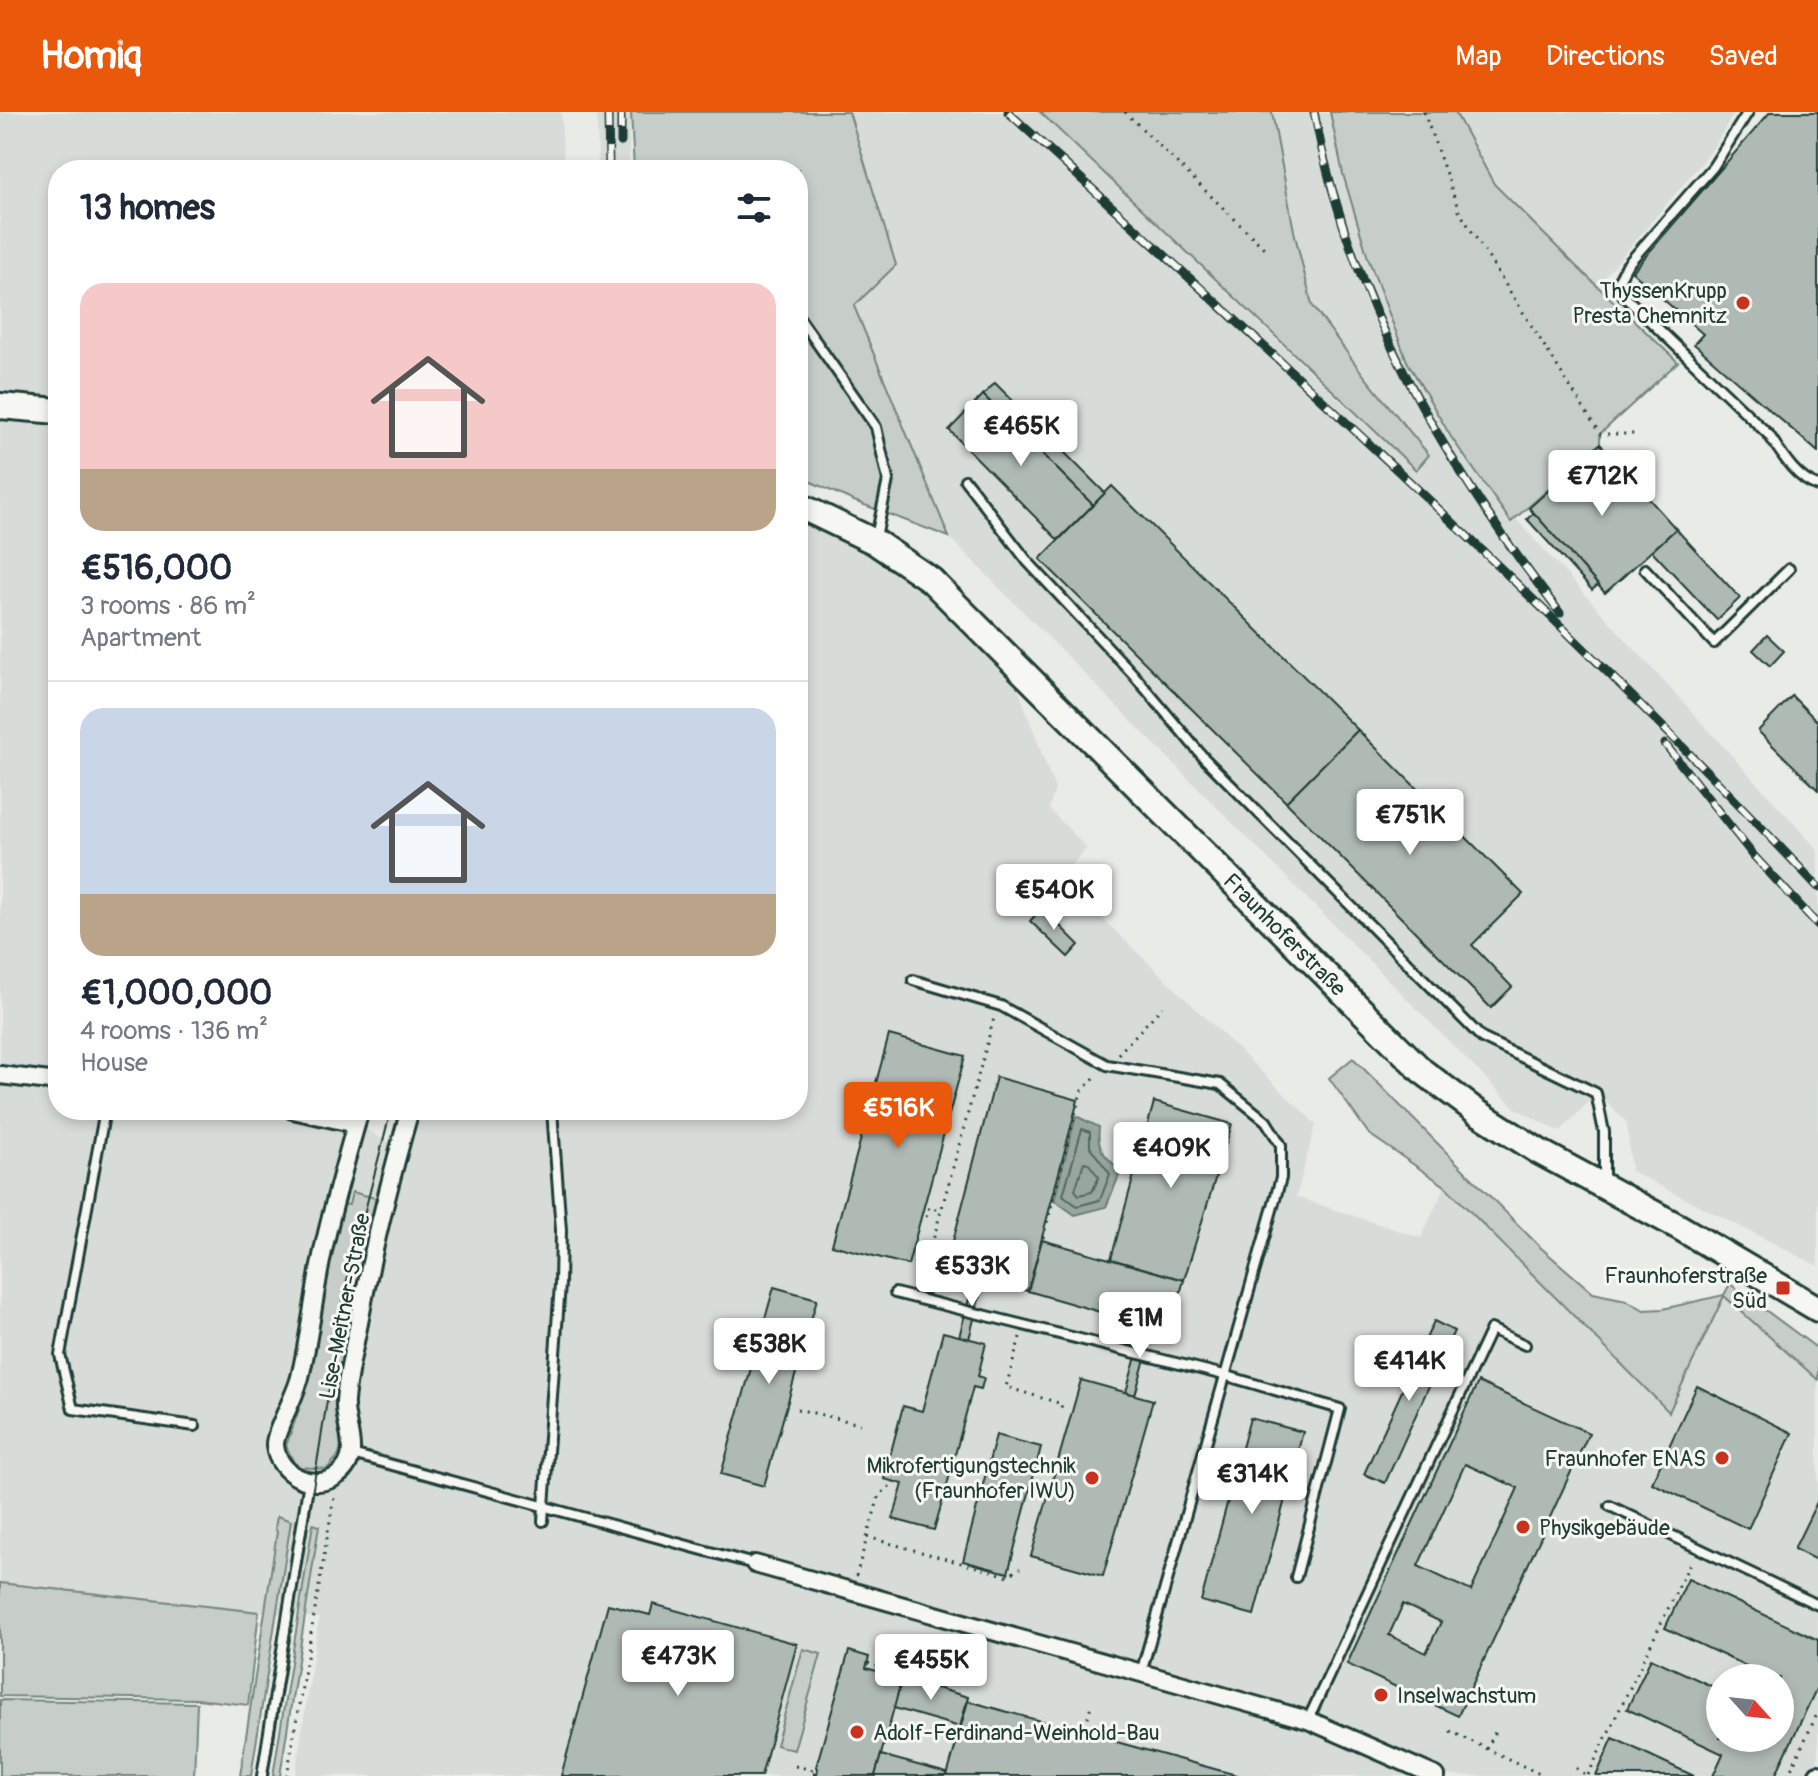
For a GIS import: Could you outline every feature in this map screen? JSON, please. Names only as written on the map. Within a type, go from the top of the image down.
[{"type":"main road","points":[[0,406],[48,410]]},
{"type":"main road","name":"Fraunhoferstraße","points":[[808,510],[875,542],[931,580],[1422,1071],[1477,1112],[1538,1151],[1679,1227],[1818,1309]]},
{"type":"street","points":[[0,1075],[48,1081]]},
{"type":"street","name":"Lise-Meitner-Straße","points":[[309,1481],[287,1472],[277,1459],[275,1438],[295,1397],[322,1254],[357,1120]]},
{"type":"street","name":"Lise-Meitner-Straße","points":[[352,1454],[345,1403],[354,1347],[370,1265],[407,1120]]},
{"type":"street","points":[[309,1481],[335,1477],[347,1465],[352,1454]]},
{"type":"street","points":[[755,1564],[1308,1720],[1436,1776]]},
{"type":"lane","points":[[1748,112],[1713,167],[1627,265],[1619,280],[1623,295],[1769,435],[1784,459],[1810,483],[1818,486]]},
{"type":"lane","points":[[808,330],[876,427],[888,480],[875,542]]},
{"type":"lane","points":[[965,480],[1028,562],[1133,674],[1204,758],[1482,1038],[1596,1093],[1604,1132],[1604,1186]]},
{"type":"lane","points":[[1645,569],[1714,643],[1789,569]]},
{"type":"lane","points":[[913,980],[998,1005],[1107,1065],[1220,1084],[1266,1121],[1281,1145],[1281,1178],[1141,1674]]},
{"type":"lane","points":[[103,1120],[60,1355],[73,1409],[195,1426]]},
{"type":"lane","points":[[543,1521],[560,1284],[561,1230],[553,1120]]},
{"type":"lane","points":[[895,1293],[1224,1375],[1340,1409],[1296,1577]]},
{"type":"lane","points":[[1308,1720],[1491,1329],[1525,1345]]},
{"type":"lane","points":[[352,1454],[755,1564]]},
{"type":"lane","points":[[262,1776],[309,1481]]},
{"type":"lane","points":[[1610,1506],[1818,1605]]},
{"type":"path","points":[[1125,112],[1265,249]]},
{"type":"path","points":[[1424,112],[1459,211],[1600,434],[1637,434]]},
{"type":"path","points":[[917,1299],[998,1005]]},
{"type":"path","points":[[1043,1238],[1081,1092],[1162,1007]]},
{"type":"path","points":[[926,1217],[929,1207],[942,1211]]},
{"type":"path","points":[[1023,1326],[1006,1387],[1062,1404],[1060,1413]]},
{"type":"path","points":[[797,1409],[860,1424]]},
{"type":"path","points":[[852,1592],[879,1496],[895,1481]]},
{"type":"path","points":[[287,1776],[332,1498],[338,1494]]},
{"type":"path","points":[[867,1537],[1008,1576],[1020,1568]]},
{"type":"path","points":[[1576,1768],[1588,1776],[1675,1601],[1698,1547]]},
{"type":"path","points":[[868,1663],[936,1684]]},
{"type":"path","points":[[1634,1680],[1639,1683]]},
{"type":"path","points":[[1084,1733],[1091,1705]]},
{"type":"path","points":[[1788,1776],[1818,1712]]},
{"type":"path","points":[[1487,1749],[1496,1730]]},
{"type":"path","points":[[1450,1731],[1544,1776]]},
{"type":"path","points":[[1595,1761],[1601,1764]]},
{"type":"path","points":[[795,1766],[818,1771]]},
{"type":"shaded area","points":[[0,112],[561,112],[563,160],[48,160],[48,1120],[345,1120],[399,1148],[407,1120],[808,1120],[808,510],[875,542],[1005,653],[1055,789],[1049,809],[1087,848],[1060,878],[1316,1124],[1296,1197],[1421,1238],[1445,1186],[1669,1412],[1724,1295],[1818,1380],[1818,1776],[295,1776],[319,1618],[0,1583]]},
{"type":"shaded area","points":[[597,112],[630,112],[629,160],[598,160]]},
{"type":"shaded area","points":[[631,112],[849,112],[896,265],[854,306],[949,537],[808,480],[808,160],[633,160]]},
{"type":"shaded area","points":[[849,112],[1040,112],[1338,399],[1416,469],[1365,377],[1312,305],[1294,231],[1272,112],[1330,112],[1343,174],[1368,258],[1407,361],[1512,522],[1516,519],[1818,850],[1818,1266],[1631,1171],[1627,1123],[1597,1093],[1560,1132],[1515,1108],[949,537],[854,306],[896,264]]},
{"type":"shaded area","points":[[1040,112],[1272,112],[1294,231],[1312,305],[1365,377],[1429,455],[1416,470]]},
{"type":"shaded area","points":[[1330,112],[1455,112],[1494,184],[1678,362],[1600,434],[1600,444],[1511,522],[1451,437],[1407,361],[1368,258],[1343,174]]},
{"type":"shaded area","points":[[1455,112],[1735,112],[1710,153],[1597,286],[1494,184]]},
{"type":"shaded area","points":[[1353,1058],[1540,1247],[1593,1293],[1626,1300],[1644,1310],[1663,1309],[1724,1295],[1730,1284],[1818,1349],[1818,1380],[1724,1296],[1669,1412],[1445,1186],[1369,1134],[1329,1078]]},
{"type":"shaded area","points":[[352,1192],[379,1199],[338,1405],[341,1446],[339,1455],[327,1469],[300,1467],[294,1463],[286,1446],[303,1398],[320,1297],[341,1204],[349,1205]]},
{"type":"shaded area","points":[[277,1516],[291,1521],[251,1776],[240,1776],[277,1532]]},
{"type":"shaded area","points":[[313,1524],[319,1526],[280,1776],[273,1776]]},
{"type":"shaded area","points":[[0,1583],[259,1612],[248,1705],[197,1699],[0,1696]]},
{"type":"shaded area","points":[[803,1649],[821,1654],[794,1750],[776,1745]]},
{"type":"shaded area","points":[[0,1700],[197,1703],[194,1776],[0,1776]]},
{"type":"water","points":[[1076,1116],[1099,1127],[1103,1152],[1121,1171],[1106,1207],[1075,1215],[1054,1200]]},
{"type":"building","name":"ThyssenKrupp Presta Chemnitz","points":[[1770,112],[1818,112],[1818,452],[1694,344],[1703,334],[1632,272]]},
{"type":"building","points":[[995,383],[1105,493],[1093,505],[983,395]]},
{"type":"building","points":[[983,395],[1093,505],[1058,540],[949,430]]},
{"type":"building","points":[[1600,444],[1676,529],[1605,593],[1529,508]]},
{"type":"building","points":[[1112,486],[1358,730],[1286,802],[1040,559]]},
{"type":"building","points":[[1534,513],[1598,585],[1592,590],[1527,519]]},
{"type":"building","points":[[1676,529],[1740,598],[1717,620],[1652,551]]},
{"type":"building","points":[[1767,635],[1784,651],[1770,666],[1753,650]]},
{"type":"building","points":[[1792,696],[1818,722],[1818,790],[1758,731]]},
{"type":"building","points":[[1358,730],[1523,894],[1472,945],[1512,987],[1491,1008],[1286,802]]},
{"type":"building","points":[[1042,908],[1079,945],[1068,957],[1030,921]]},
{"type":"building","points":[[889,1035],[965,1056],[908,1265],[832,1245]]},
{"type":"building","points":[[996,1077],[1078,1100],[1028,1291],[946,1268]]},
{"type":"building","points":[[1154,1102],[1232,1124],[1184,1280],[1111,1259]]},
{"type":"building","points":[[1042,1240],[1184,1280],[1169,1332],[1028,1291]]},
{"type":"building","points":[[975,1276],[984,1279],[969,1339],[959,1337]]},
{"type":"building","points":[[774,1287],[817,1299],[764,1486],[721,1474]]},
{"type":"building","points":[[1434,1321],[1454,1331],[1385,1483],[1364,1474]]},
{"type":"building","points":[[1145,1325],[1154,1327],[1135,1395],[1126,1392]]},
{"type":"building","points":[[943,1332],[986,1343],[978,1376],[984,1378],[981,1389],[973,1387],[946,1489],[952,1490],[949,1501],[943,1499],[934,1530],[893,1519],[903,1484],[884,1479],[903,1406],[922,1411]]},
{"type":"building","name":"Mikrofertigungstechnik (Fraunhofer IWU)","points":[[1081,1380],[1153,1400],[1103,1576],[1031,1556]]},
{"type":"building","name":"Physikgebäude","points":[[1478,1382],[1589,1433],[1458,1716],[1347,1664]],"holes":[[[1465,1464],[1518,1488],[1471,1591],[1418,1566]],[[1403,1604],[1441,1622],[1426,1653],[1389,1635]]]},
{"type":"building","name":"Fraunhofer ENAS","points":[[1697,1386],[1792,1433],[1748,1529],[1652,1483]]},
{"type":"building","points":[[1250,1418],[1303,1432],[1254,1615],[1201,1601]]},
{"type":"building","points":[[996,1435],[1041,1447],[1008,1573],[963,1561]]},
{"type":"building","points":[[1818,1500],[1818,1561],[1794,1549]]},
{"type":"building","points":[[1688,1579],[1818,1640],[1818,1685],[1794,1736],[1794,1664],[1742,1664],[1665,1628]]},
{"type":"building","points":[[608,1604],[650,1615],[653,1604],[797,1644],[761,1776],[561,1776]]},
{"type":"building","name":"Adolf-Ferdinand-Weinhold-Bau","points":[[849,1651],[869,1657],[866,1668],[902,1678],[875,1776],[814,1776],[814,1773],[817,1774],[816,1767]]},
{"type":"building","points":[[1651,1658],[1706,1684],[1706,1746],[1627,1709]]},
{"type":"building","points":[[902,1678],[968,1697],[960,1727],[894,1708]]},
{"type":"building","points":[[968,1701],[1084,1733],[1240,1776],[947,1776]]},
{"type":"building","points":[[1613,1738],[1694,1776],[1596,1776]]},
{"type":"building","points":[[1719,1752],[1786,1752],[1775,1776],[1713,1776],[1723,1754]]},
{"type":"building","points":[[881,1755],[947,1773],[947,1776],[875,1776]]},
{"type":"tram line","points":[[267,1776],[345,1288],[388,1120]]},
{"type":"railway","points":[[608,112],[609,160]]},
{"type":"railway","points":[[621,112],[621,142]]},
{"type":"railway","points":[[1008,112],[1318,396],[1522,589],[1818,887]]},
{"type":"railway","points":[[1314,112],[1330,182],[1351,249],[1407,377],[1477,498],[1560,613]]},
{"type":"railway","points":[[1665,744],[1753,855],[1818,925]]},
{"type":"place","name":"ThyssenKrupp Presta Chemnitz","points":[[1743,303]]},
{"type":"place","name":"Fraunhoferstraße Süd","points":[[1783,1288]]},
{"type":"place","name":"Fraunhofer ENAS","points":[[1722,1458]]},
{"type":"place","name":"Mikrofertigungstechnik (Fraunhofer IWU)","points":[[1092,1478]]},
{"type":"place","name":"Physikgebäude","points":[[1523,1527]]},
{"type":"place","name":"Inselwachstum","points":[[1381,1695]]},
{"type":"place","name":"Adolf-Ferdinand-Weinhold-Bau","points":[[857,1732]]}]
